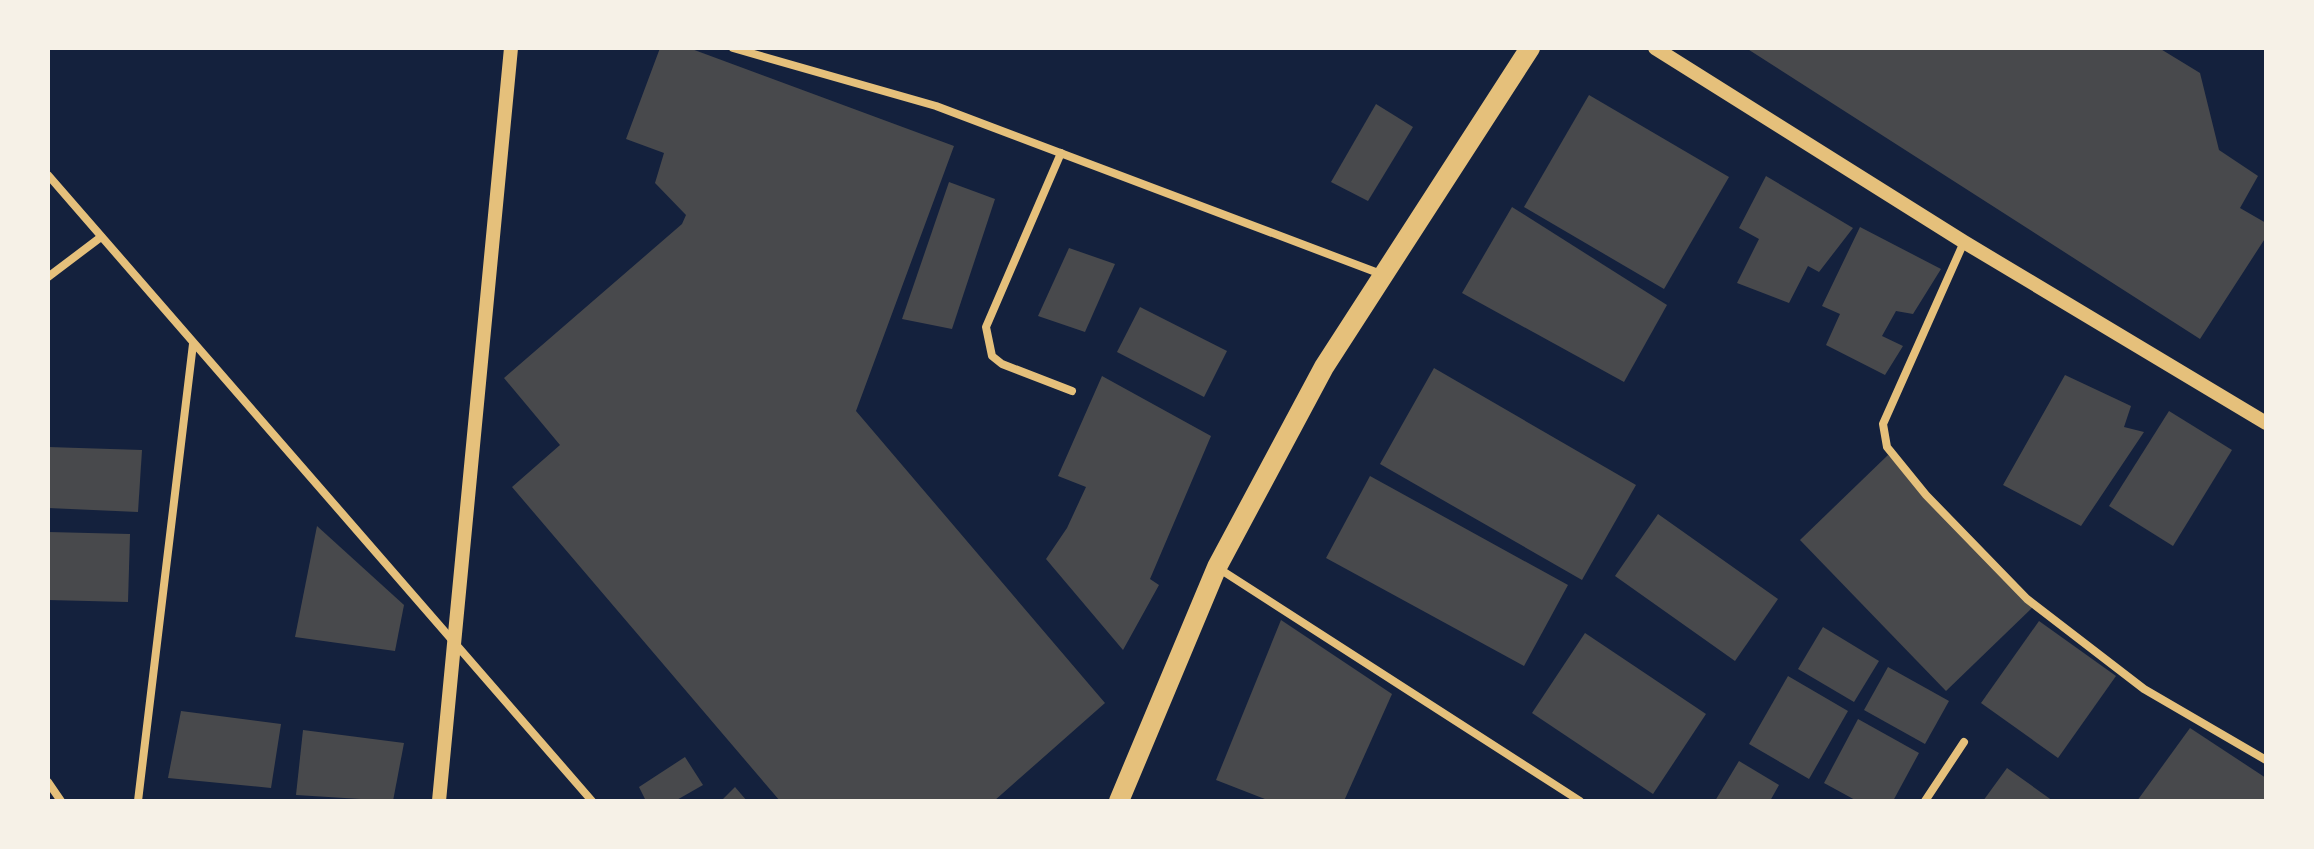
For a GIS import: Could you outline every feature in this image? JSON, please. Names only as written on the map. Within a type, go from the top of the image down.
[{"type":"main road","points":[[1119,801],[1217,567],[1324,367],[1530,48]]},
{"type":"street","points":[[439,801],[511,48]]},
{"type":"street","points":[[733,48],[936,106],[1384,275]]},
{"type":"street","points":[[1655,48],[1964,242],[2266,423]]},
{"type":"street","points":[[1061,153],[986,327],[992,356],[1002,364],[1072,391]]},
{"type":"street","points":[[48,175],[592,801]]},
{"type":"street","points":[[48,277],[101,237]]},
{"type":"street","points":[[1964,242],[1883,424],[1887,447],[1970,544],[2027,599],[2144,689],[2266,760]]},
{"type":"street","points":[[138,801],[193,344]]},
{"type":"street","points":[[1217,567],[1580,801]]},
{"type":"street","points":[[1925,801],[1964,742]]},
{"type":"street","points":[[48,782],[61,801]]},
{"type":"building","points":[[660,48],[689,48],[954,146],[856,411],[1105,703],[994,801],[780,801],[512,487],[560,445],[504,378],[682,224],[686,215],[655,183],[664,153],[626,139]]},
{"type":"building","points":[[1746,48],[2159,48],[2200,73],[2219,150],[2258,176],[2240,208],[2266,223],[2266,237],[2200,339]]},
{"type":"building","points":[[1589,95],[1729,177],[1664,289],[1524,207]]},
{"type":"building","points":[[1376,104],[1413,127],[1368,201],[1331,182]]},
{"type":"building","points":[[1766,176],[1853,228],[1819,272],[1808,266],[1789,303],[1737,283],[1759,239],[1739,228]]},
{"type":"building","points":[[949,182],[995,199],[952,329],[902,319]]},
{"type":"building","points":[[1512,207],[1667,305],[1624,382],[1462,293]]},
{"type":"building","points":[[1860,227],[1941,269],[1913,314],[1896,311],[1882,336],[1903,346],[1885,375],[1826,345],[1840,314],[1822,306]]},
{"type":"building","points":[[1069,248],[1115,264],[1085,332],[1038,316]]},
{"type":"building","points":[[1140,307],[1227,351],[1204,397],[1117,352]]},
{"type":"building","points":[[1434,368],[1636,485],[1582,580],[1380,464]]},
{"type":"building","points":[[2065,375],[2131,406],[2124,427],[2144,432],[2081,526],[2003,485]]},
{"type":"building","points":[[1102,376],[1211,436],[1150,579],[1159,585],[1123,650],[1046,559],[1067,528],[1086,487],[1058,476]]},
{"type":"building","points":[[2169,411],[2232,450],[2173,546],[2109,506]]},
{"type":"building","points":[[48,447],[142,450],[138,512],[48,508]]},
{"type":"building","points":[[1888,455],[2033,607],[1946,691],[1800,540]]},
{"type":"building","points":[[1370,476],[1568,585],[1524,666],[1326,558]]},
{"type":"building","points":[[1658,514],[1778,599],[1735,661],[1615,576]]},
{"type":"building","points":[[317,526],[404,605],[395,651],[295,637]]},
{"type":"building","points":[[48,532],[130,534],[128,602],[48,600]]},
{"type":"building","points":[[1281,620],[1392,694],[1344,801],[1270,801],[1216,780]]},
{"type":"building","points":[[2039,621],[2116,676],[2058,758],[1981,703]]},
{"type":"building","points":[[1823,627],[1879,661],[1854,702],[1798,669]]},
{"type":"building","points":[[1585,633],[1706,714],[1653,794],[1532,713]]},
{"type":"building","points":[[1888,667],[1949,701],[1925,744],[1864,710]]},
{"type":"building","points":[[1788,676],[1848,711],[1809,779],[1749,744]]},
{"type":"building","points":[[181,711],[281,724],[271,788],[168,778]]},
{"type":"building","points":[[1858,719],[1919,753],[1893,801],[1857,801],[1824,783]]},
{"type":"building","points":[[2190,728],[2266,778],[2266,801],[2137,801]]},
{"type":"building","points":[[303,730],[404,743],[393,801],[296,795]]},
{"type":"building","points":[[685,757],[703,785],[675,801],[646,801],[639,787]]},
{"type":"building","points":[[1739,761],[1779,785],[1770,801],[1715,801]]},
{"type":"building","points":[[2007,768],[2053,801],[1983,801]]},
{"type":"building","points":[[735,787],[747,801],[721,801]]}]
